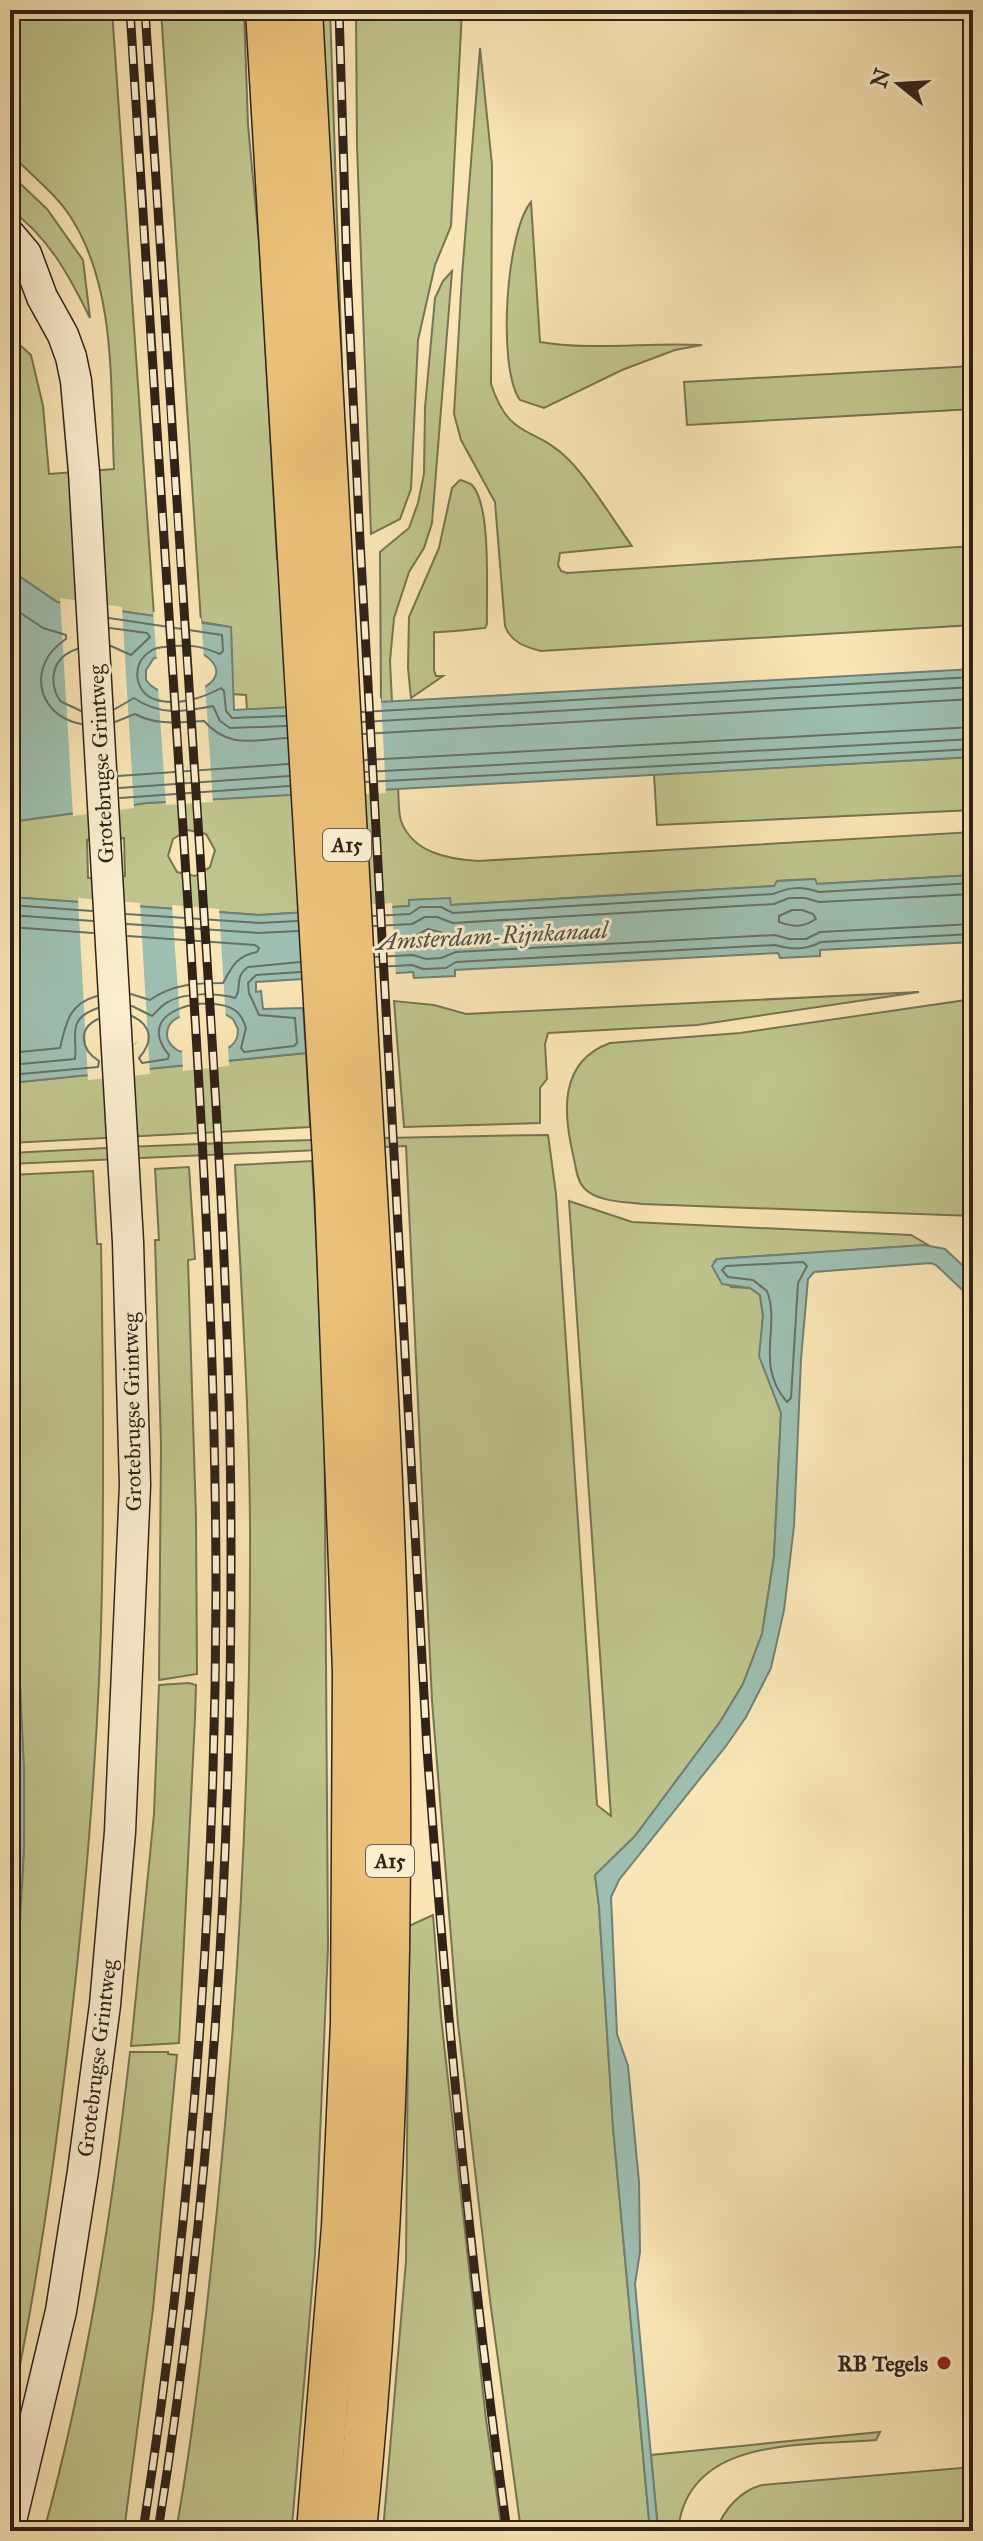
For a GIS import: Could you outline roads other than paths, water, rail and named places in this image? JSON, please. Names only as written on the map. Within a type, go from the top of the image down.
[{"type":"highway","name":"A15","points":[[266,10],[312,501]]},
{"type":"highway","name":"A15","points":[[302,10],[312,501],[351,1190],[384,1529],[390,1859],[379,2244],[356,2531]]},
{"type":"highway","name":"A15","points":[[317,2531],[342,2227],[351,1976],[351,1190]]},
{"type":"main road","name":"Grotebrugse Grintweg","points":[[10,235],[26,254],[42,297],[63,335],[76,381],[84,472],[128,1242],[135,1485],[120,1832],[105,2005],[61,2311],[10,2525]]},
{"type":"main road","name":"Grotebrugse Grintweg","points":[[10,277],[42,297]]},
{"type":"water","points":[[10,570],[57,602],[231,627],[234,710],[973,669],[973,757],[147,803],[10,822]],"holes":[[[203,654],[214,665],[216,675],[199,690],[170,693],[156,689],[146,680],[146,670],[154,658]],[[110,665],[121,679],[110,692],[74,689],[73,672]]]},
{"type":"water","name":"Amsterdam-Rijnkanaal","points":[[973,875],[973,942],[820,950],[820,956],[780,958],[778,953],[455,970],[455,976],[414,978],[413,972],[256,982],[256,992],[261,991],[263,1009],[303,1008],[306,1053],[10,1083],[10,897],[259,915],[409,906],[409,900],[450,898],[451,905],[774,886],[777,881],[815,879],[817,884]],"holes":[[[225,1014],[233,1019],[238,1029],[231,1046],[213,1051],[188,1052],[177,1050],[169,1042],[169,1026],[181,1016]],[[131,1024],[142,1038],[128,1052],[94,1048],[94,1031]]]},
{"type":"water","points":[[924,1245],[945,1249],[973,1275],[973,1300],[931,1263],[814,1272],[808,1279],[801,1359],[794,1526],[784,1610],[771,1668],[746,1717],[726,1746],[619,1880],[611,1897],[617,2034],[628,2066],[639,2182],[640,2252],[635,2284],[658,2531],[650,2531],[613,2127],[595,1875],[635,1836],[720,1722],[743,1684],[762,1634],[774,1557],[781,1413],[759,1356],[763,1316],[760,1295],[750,1288],[722,1284],[712,1266],[717,1259]]},
{"type":"water","points":[[10,1475],[24,1768],[24,1851],[10,2097],[13,1769]]},
{"type":"railway","points":[[130,10],[202,1135],[213,1411],[216,1595],[211,1830],[197,2064],[175,2298],[143,2531]]},
{"type":"railway","points":[[145,10],[220,1176],[228,1360],[231,1544],[227,1792],[214,2039],[191,2286],[158,2531]]},
{"type":"railway","points":[[339,10],[360,541],[427,1749],[461,2140],[507,2531]]},
{"type":"place","name":"RB Tegels","points":[[944,2363]]}]
